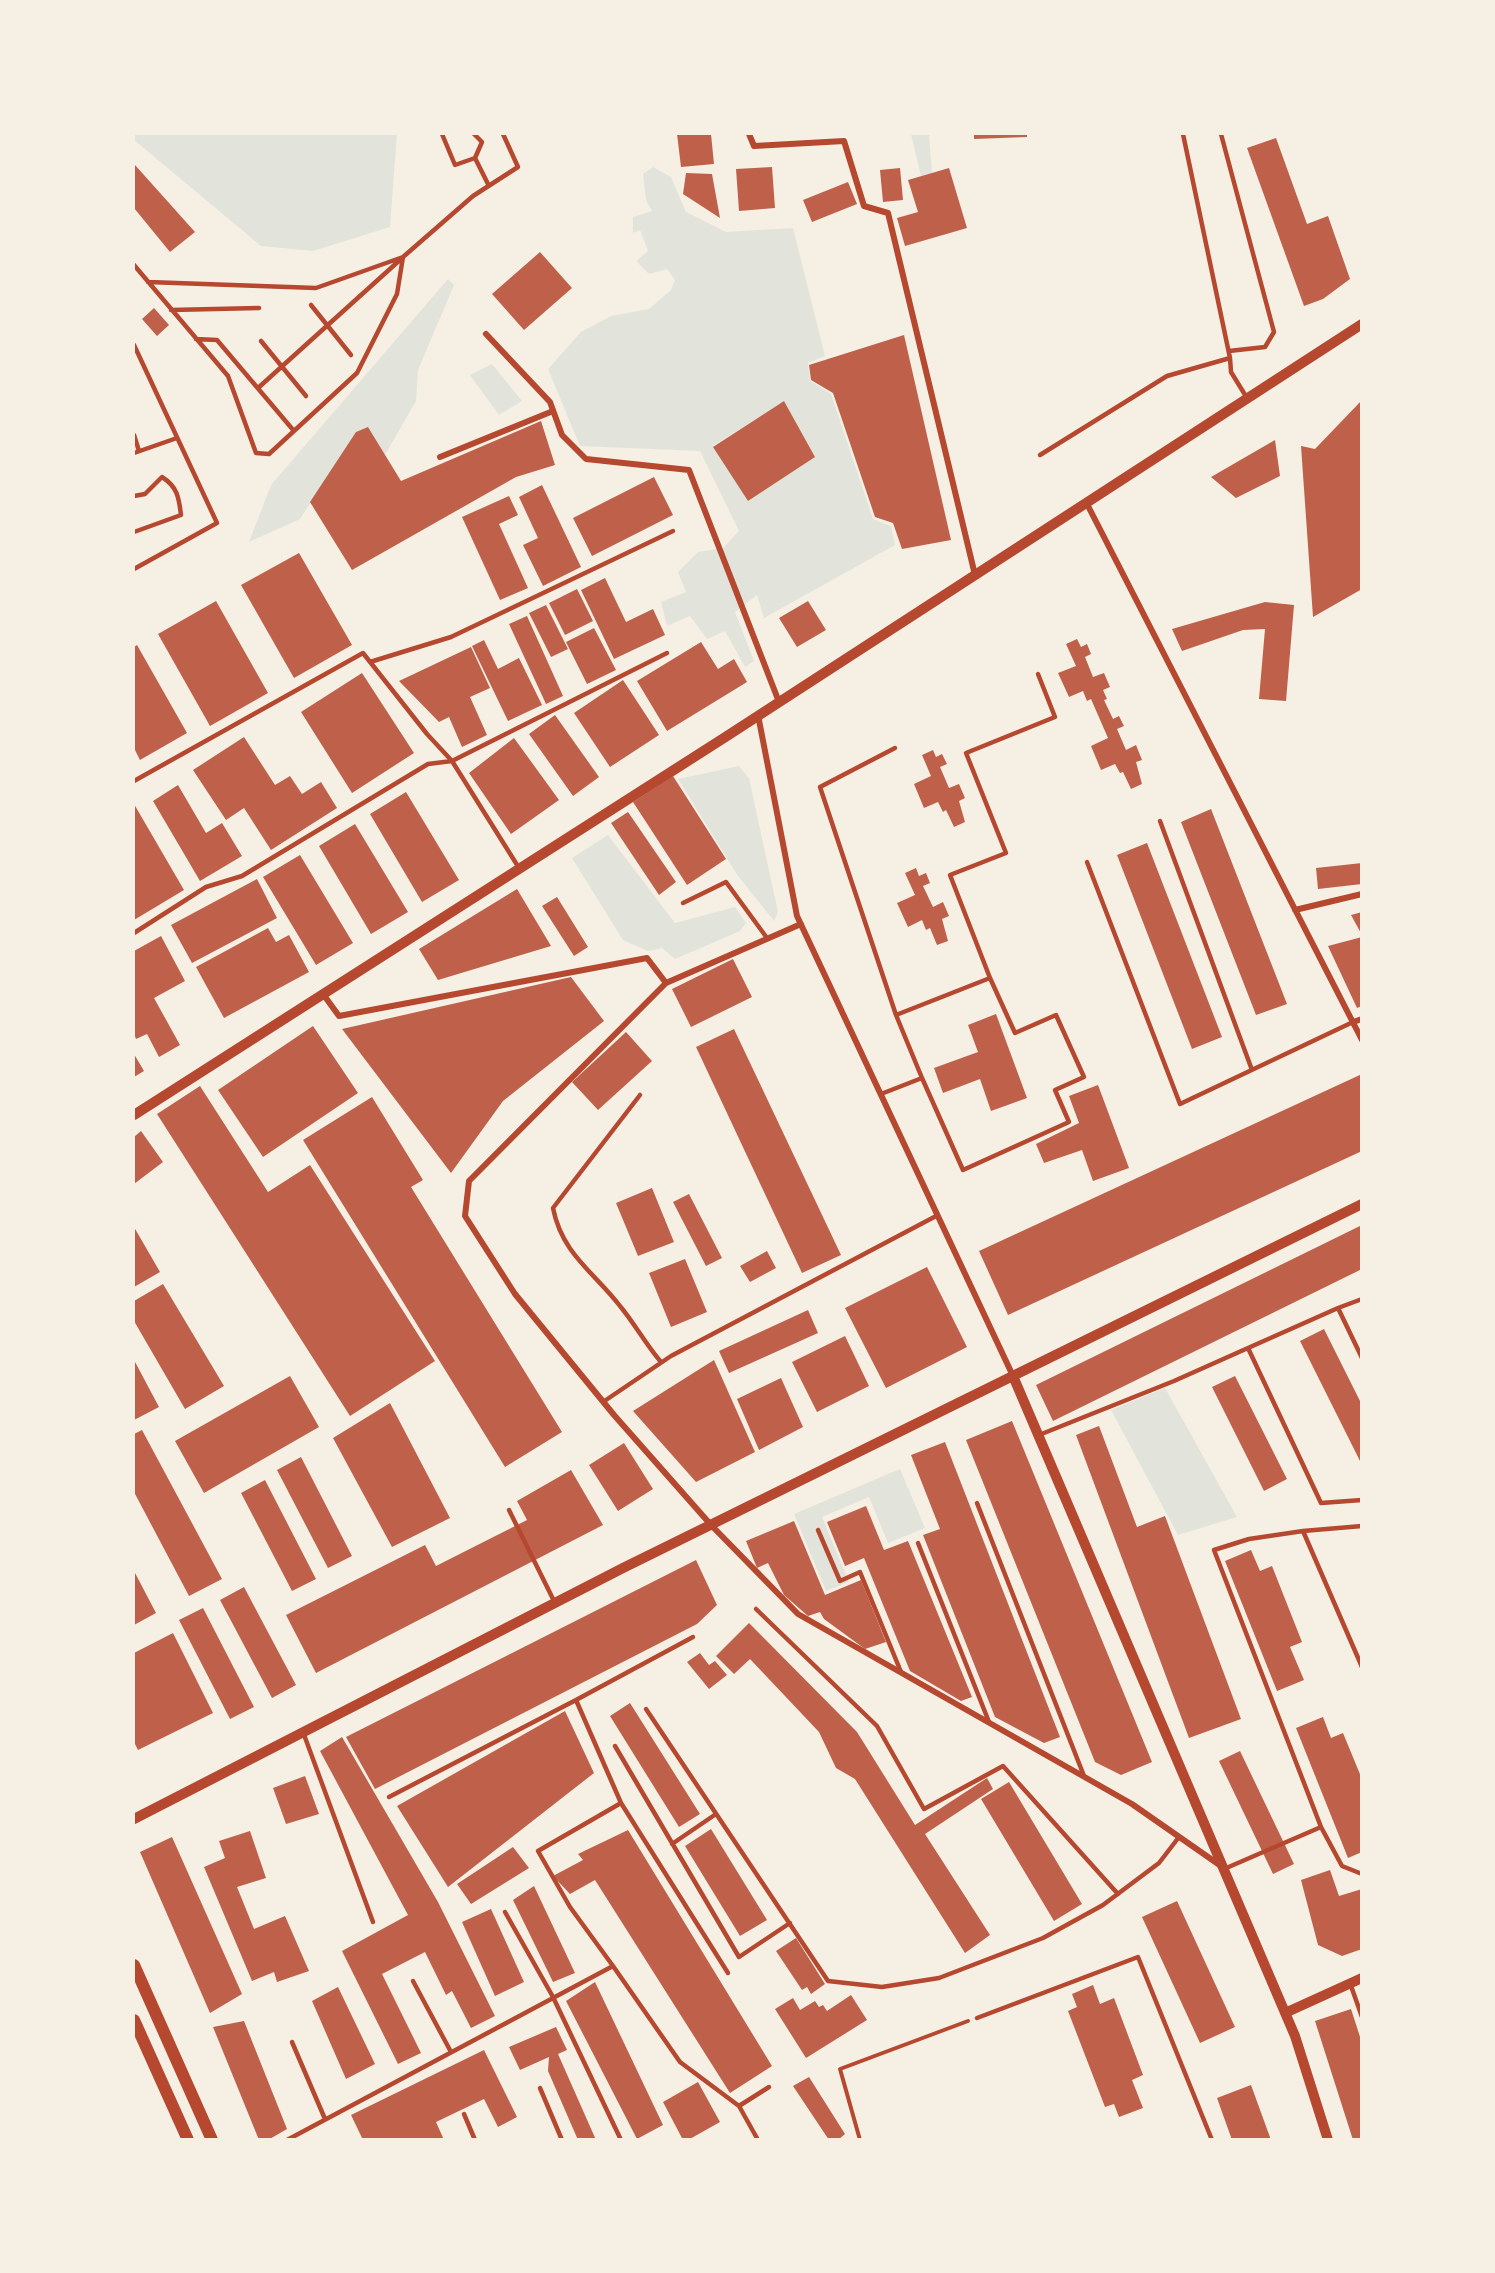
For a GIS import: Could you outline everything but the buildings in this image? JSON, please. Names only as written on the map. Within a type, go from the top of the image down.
[{"type":"main road","points":[[134,1965],[212,2139]]},
{"type":"main road","points":[[134,2020],[188,2139]]},
{"type":"street","points":[[749,134],[754,146],[844,141],[864,207],[888,213],[975,575]]},
{"type":"street","points":[[134,1115],[779,702],[1362,324]]},
{"type":"street","points":[[486,334],[550,402],[562,435],[585,459],[689,470],[779,702]]},
{"type":"street","points":[[440,457],[553,411]]},
{"type":"street","points":[[1086,502],[1362,1040]]},
{"type":"street","points":[[758,715],[797,916],[1039,1435],[1285,2013],[1328,2139]]},
{"type":"street","points":[[1295,910],[1362,894]]},
{"type":"street","points":[[801,924],[666,983],[469,1181],[465,1216],[514,1294],[603,1402],[711,1525],[798,1614],[1132,1804],[1224,1869]]},
{"type":"street","points":[[323,994],[339,1016],[647,958],[666,983]]},
{"type":"street","points":[[1353,1022],[1362,1019]]},
{"type":"street","points":[[134,1819],[555,1603],[1362,1204]]},
{"type":"street","points":[[1285,2013],[1362,1978]]},
{"type":"lane","points":[[442,134],[455,165],[475,158],[482,142],[474,134]]},
{"type":"lane","points":[[258,388],[473,196],[518,167],[503,134]]},
{"type":"lane","points":[[1184,134],[1229,351],[1231,372],[1247,398]]},
{"type":"lane","points":[[1221,134],[1274,332],[1265,347],[1229,351]]},
{"type":"lane","points":[[475,158],[489,186]]},
{"type":"lane","points":[[148,282],[316,288],[403,257]]},
{"type":"lane","points":[[134,265],[228,376],[256,453],[269,454],[357,373],[397,294],[403,257]]},
{"type":"lane","points":[[311,305],[351,355]]},
{"type":"lane","points":[[171,310],[259,308]]},
{"type":"lane","points":[[196,339],[217,340],[294,431]]},
{"type":"lane","points":[[261,341],[306,396]]},
{"type":"lane","points":[[134,345],[217,523],[134,569]]},
{"type":"lane","points":[[134,361],[140,358]]},
{"type":"lane","points":[[1040,455],[1167,376],[1230,358]]},
{"type":"lane","points":[[134,435],[140,451]]},
{"type":"lane","points":[[134,453],[177,438]]},
{"type":"lane","points":[[134,496],[145,494],[162,477],[170,482],[179,494],[181,515],[134,532]]},
{"type":"lane","points":[[370,662],[451,637],[673,531]]},
{"type":"lane","points":[[134,781],[363,653],[427,734],[452,760],[519,868]]},
{"type":"lane","points":[[134,933],[206,887],[242,876],[428,764],[452,760],[667,653]]},
{"type":"lane","points":[[895,748],[820,787],[896,1015],[963,1170],[1069,1122],[1054,1090],[1084,1077],[1056,1015],[1015,1033],[990,978],[950,875],[1006,853],[966,753],[1055,717],[1038,674]]},
{"type":"lane","points":[[1160,821],[1252,1070]]},
{"type":"lane","points":[[1088,862],[1180,1104],[1353,1022]]},
{"type":"lane","points":[[684,903],[726,882],[767,938]]},
{"type":"lane","points":[[896,1015],[990,978]]},
{"type":"lane","points":[[881,1094],[922,1078]]},
{"type":"lane","points":[[640,1095],[554,1208],[556,1222],[572,1254],[621,1306],[661,1362]]},
{"type":"lane","points":[[603,1402],[661,1362],[938,1215]]},
{"type":"lane","points":[[1039,1435],[1174,1382],[1362,1299]]},
{"type":"lane","points":[[1338,1308],[1362,1358]]},
{"type":"lane","points":[[1248,1348],[1321,1503],[1362,1500]]},
{"type":"lane","points":[[976,1503],[1084,1776]]},
{"type":"lane","points":[[508,1510],[555,1603]]},
{"type":"lane","points":[[1362,1526],[1249,1539],[1214,1551],[1321,1827],[1342,1866],[1362,1874]]},
{"type":"lane","points":[[818,1530],[840,1581],[860,1572],[901,1672]]},
{"type":"lane","points":[[1303,1531],[1362,1667]]},
{"type":"lane","points":[[918,1544],[989,1722]]},
{"type":"lane","points":[[756,1609],[877,1726],[924,1809],[1003,1766],[1118,1894]]},
{"type":"lane","points":[[389,1797],[693,1637]]},
{"type":"lane","points":[[576,1700],[621,1803],[728,1973]]},
{"type":"lane","points":[[646,1709],[828,1981],[882,1987],[939,1977],[1043,1938],[1103,1905],[1118,1894],[1159,1863],[1179,1837]]},
{"type":"lane","points":[[303,1732],[373,1922]]},
{"type":"lane","points":[[615,1746],[739,1957],[790,1923]]},
{"type":"lane","points":[[621,1803],[538,1851],[570,1906],[680,2062],[739,2106],[758,2139]]},
{"type":"lane","points":[[672,1844],[716,1814]]},
{"type":"lane","points":[[1224,1869],[1321,1827]]},
{"type":"lane","points":[[505,1912],[554,1997],[621,2139]]},
{"type":"lane","points":[[977,2018],[1138,1957],[1212,2139]]},
{"type":"lane","points":[[287,2139],[613,1966]]},
{"type":"lane","points":[[413,1981],[451,2052]]},
{"type":"lane","points":[[1350,1983],[1362,2017]]},
{"type":"lane","points":[[292,2043],[325,2119]]},
{"type":"lane","points":[[739,2106],[769,2087]]},
{"type":"lane","points":[[540,2088],[561,2139]]},
{"type":"lane","points":[[464,2114],[475,2139]]},
{"type":"path","points":[[860,2139],[840,2069],[977,2018]]},
{"type":"shaded area","points":[[134,134],[397,134],[390,227],[313,251],[261,246],[134,140]]},
{"type":"shaded area","points":[[911,134],[929,134],[932,173],[921,176]]},
{"type":"shaded area","points":[[653,167],[671,177],[686,212],[726,232],[793,228],[825,356],[808,363],[810,381],[831,394],[873,519],[891,526],[895,545],[764,618],[757,595],[735,612],[754,661],[745,667],[725,631],[707,639],[690,616],[667,626],[661,602],[686,592],[678,572],[698,552],[723,548],[739,531],[700,451],[580,446],[548,369],[581,332],[611,316],[649,309],[671,290],[675,280],[667,269],[649,274],[636,261],[648,251],[640,230],[633,233],[633,217],[652,211],[646,200],[643,174]],"holes":[[[784,401],[815,457],[748,501],[713,446]]]},
{"type":"shaded area","points":[[448,279],[454,285],[418,370],[416,401],[385,455],[368,427],[357,432],[300,519],[249,542],[271,485]]},
{"type":"shaded area","points":[[492,364],[522,401],[499,415],[470,375]]},
{"type":"shaded area","points":[[739,766],[749,778],[778,912],[774,921],[738,876],[678,779]]},
{"type":"shaded area","points":[[608,835],[675,923],[735,907],[746,923],[740,931],[675,959],[662,948],[648,951],[623,940],[572,858]]},
{"type":"shaded area","points":[[1165,1388],[1237,1517],[1178,1535],[1111,1410]]},
{"type":"shaded area","points":[[900,1469],[925,1528],[888,1543],[869,1497],[822,1517],[849,1582],[826,1591],[794,1514]]}]
